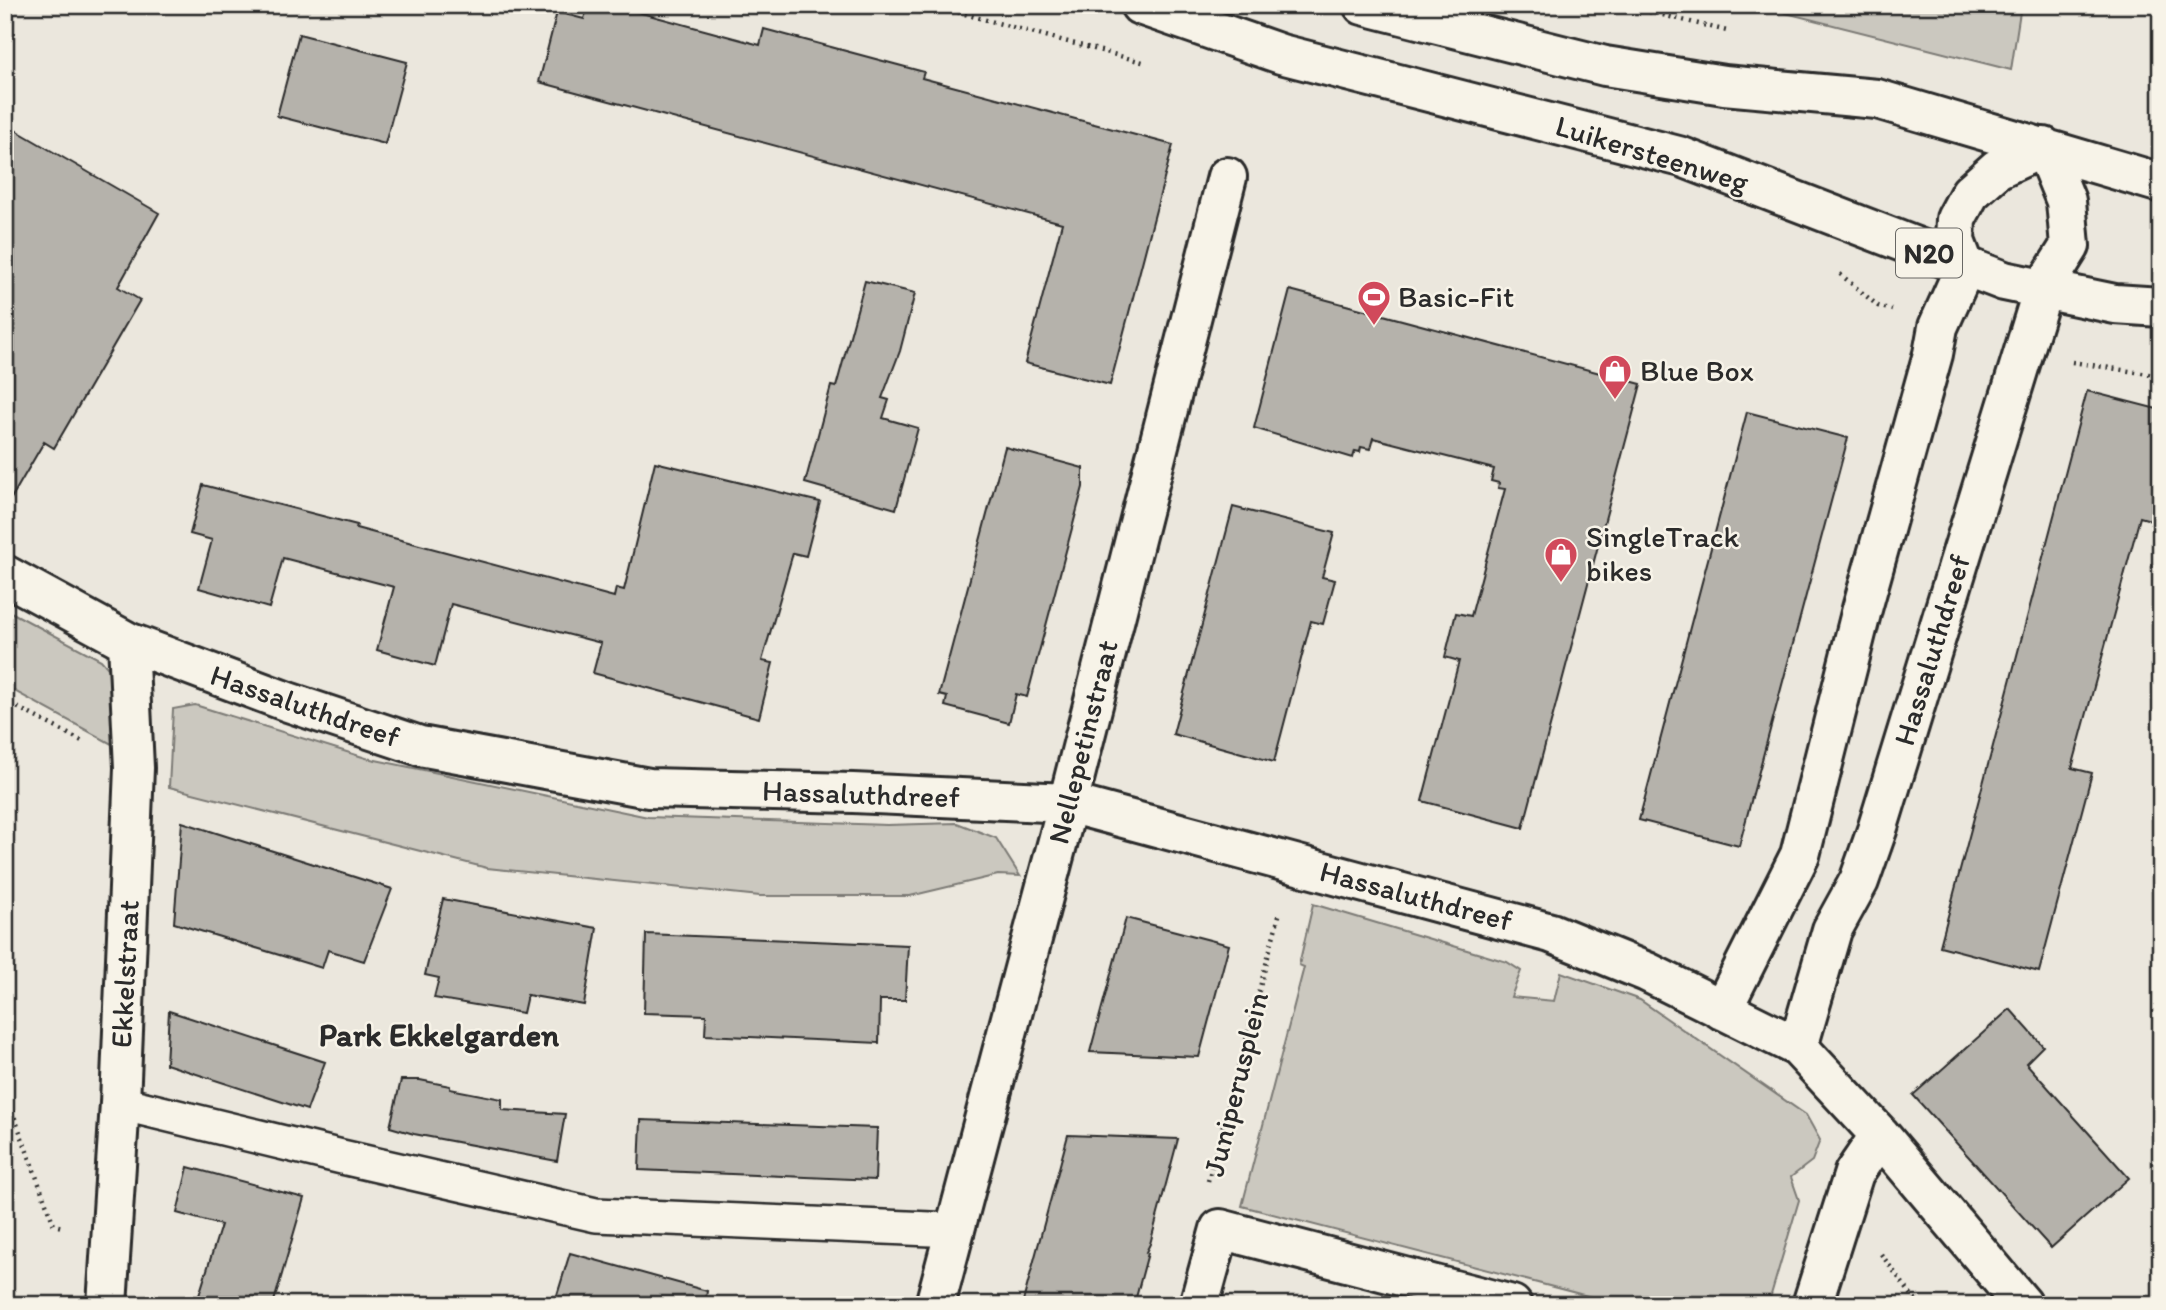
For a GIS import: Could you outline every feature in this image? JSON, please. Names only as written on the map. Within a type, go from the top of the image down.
[{"type":"street","name":"Luikersteenweg","points":[[1140,5],[1281,54],[1682,157],[2004,281],[2115,303],[2161,307]]},
{"type":"street","points":[[1363,5],[1605,66],[1724,85],[1877,99],[2161,183]]},
{"type":"street","points":[[1722,1010],[1800,855],[1862,609],[1933,354],[1938,327],[1965,267],[1955,241],[1956,219],[1969,194],[1997,169],[2044,147]]},
{"type":"street","points":[[2043,289],[2070,246],[2066,201],[2044,147]]},
{"type":"street","name":"Nellepetinstraat","points":[[935,1305],[1068,803],[1227,177]]},
{"type":"street","name":"Hassaluthdreef","points":[[1798,1047],[1832,930],[1859,881],[1877,830],[2043,289]]},
{"type":"street","name":"Hassaluthdreef","points":[[5,575],[128,642],[288,702],[420,746],[649,788],[853,793],[1068,803],[1551,933],[1647,972],[1798,1047],[1880,1135],[2023,1305]]},
{"type":"street","name":"Ekkelstraat","points":[[107,1305],[120,1103],[134,768],[128,642]]},
{"type":"street","points":[[1812,1305],[1854,1173],[1880,1135]]},
{"type":"street","points":[[1199,1305],[1220,1229],[1512,1305]]},
{"type":"lane","points":[[120,1103],[596,1215],[956,1230]]},
{"type":"path","points":[[2022,355],[2161,376]]},
{"type":"path","points":[[5,701],[134,768]]},
{"type":"path","name":"Juniperusplein","points":[[1220,1229],[1208,1183],[1273,939]]},
{"type":"path","points":[[5,1091],[54,1226],[112,1234]]},
{"type":"shaded area","points":[[1754,5],[2021,5],[2011,70]]},
{"type":"shaded area","points":[[5,609],[101,660],[114,675],[119,748],[5,686]]},
{"type":"shaded area","points":[[195,705],[366,758],[648,817],[887,825],[957,823],[996,838],[1020,876],[998,875],[910,896],[760,896],[487,868],[169,787],[173,709]]},
{"type":"shaded area","points":[[1313,904],[1507,962],[1521,971],[1511,997],[1554,1001],[1561,972],[1640,1000],[1806,1115],[1820,1140],[1812,1161],[1791,1177],[1799,1200],[1768,1305],[1622,1305],[1242,1206],[1304,967],[1299,965]]},
{"type":"building","points":[[588,5],[612,5],[760,45],[764,29],[924,72],[922,78],[1173,145],[1110,385],[1025,363],[1062,223],[539,82],[557,12],[584,19]]},
{"type":"building","points":[[299,34],[407,62],[385,144],[277,116]]},
{"type":"building","points":[[5,124],[159,213],[118,287],[140,300],[54,448],[44,442],[5,509]]},
{"type":"building","points":[[865,281],[915,293],[900,351],[882,398],[889,400],[883,418],[918,428],[896,509],[805,483],[831,386],[836,387]]},
{"type":"building","points":[[1290,290],[1641,384],[1523,828],[1422,801],[1459,661],[1445,657],[1456,613],[1471,616],[1505,489],[1498,488],[1499,483],[1491,481],[1494,469],[1373,438],[1370,449],[1361,447],[1360,452],[1355,451],[1353,458],[1254,428]]},
{"type":"building","points":[[2087,391],[2161,410],[2161,523],[2140,517],[2072,768],[2092,773],[2039,972],[1940,946]]},
{"type":"building","points":[[1747,412],[1848,438],[1739,846],[1639,820]]},
{"type":"building","points":[[1005,447],[1083,468],[1083,487],[1027,697],[1016,694],[1009,723],[945,706],[947,697],[939,695]]},
{"type":"building","points":[[655,462],[820,502],[806,556],[793,553],[762,661],[773,663],[759,718],[593,673],[601,643],[451,604],[435,666],[377,650],[394,587],[283,558],[269,608],[199,588],[212,540],[190,534],[203,485],[614,597],[616,588],[624,590]]},
{"type":"building","points":[[1233,507],[1334,533],[1322,577],[1335,580],[1323,624],[1311,621],[1274,762],[1173,734]]},
{"type":"building","points":[[182,822],[392,889],[364,961],[328,950],[322,968],[174,923]]},
{"type":"building","points":[[443,899],[597,928],[584,1005],[527,995],[523,1013],[434,998],[439,978],[425,975]]},
{"type":"building","points":[[1126,918],[1229,945],[1199,1057],[1090,1052]]},
{"type":"building","points":[[646,934],[908,945],[905,1000],[880,1000],[879,1043],[705,1035],[706,1015],[644,1013]]},
{"type":"building","points":[[2010,1009],[2043,1046],[2026,1063],[2129,1178],[2051,1248],[1913,1095]]},
{"type":"building","points":[[169,1011],[325,1062],[307,1110],[166,1064]]},
{"type":"building","points":[[401,1080],[420,1080],[502,1099],[502,1110],[565,1114],[557,1161],[390,1127]]},
{"type":"building","points":[[641,1120],[877,1128],[875,1180],[639,1170]]},
{"type":"building","points":[[1068,1135],[1178,1139],[1134,1305],[1022,1305]]},
{"type":"building","points":[[188,1167],[304,1198],[273,1305],[196,1305],[221,1225],[177,1213]]},
{"type":"building","points":[[570,1253],[707,1291],[705,1305],[554,1305]]},
{"type":"place","name":"Basic-Fit","points":[[1374,327]]},
{"type":"place","name":"Blue Box","points":[[1615,401]]},
{"type":"place","name":"SingleTrack bikes","points":[[1561,584]]},
{"type":"district","name":"Park Ekkelgarden","points":[[439,1035]]}]
